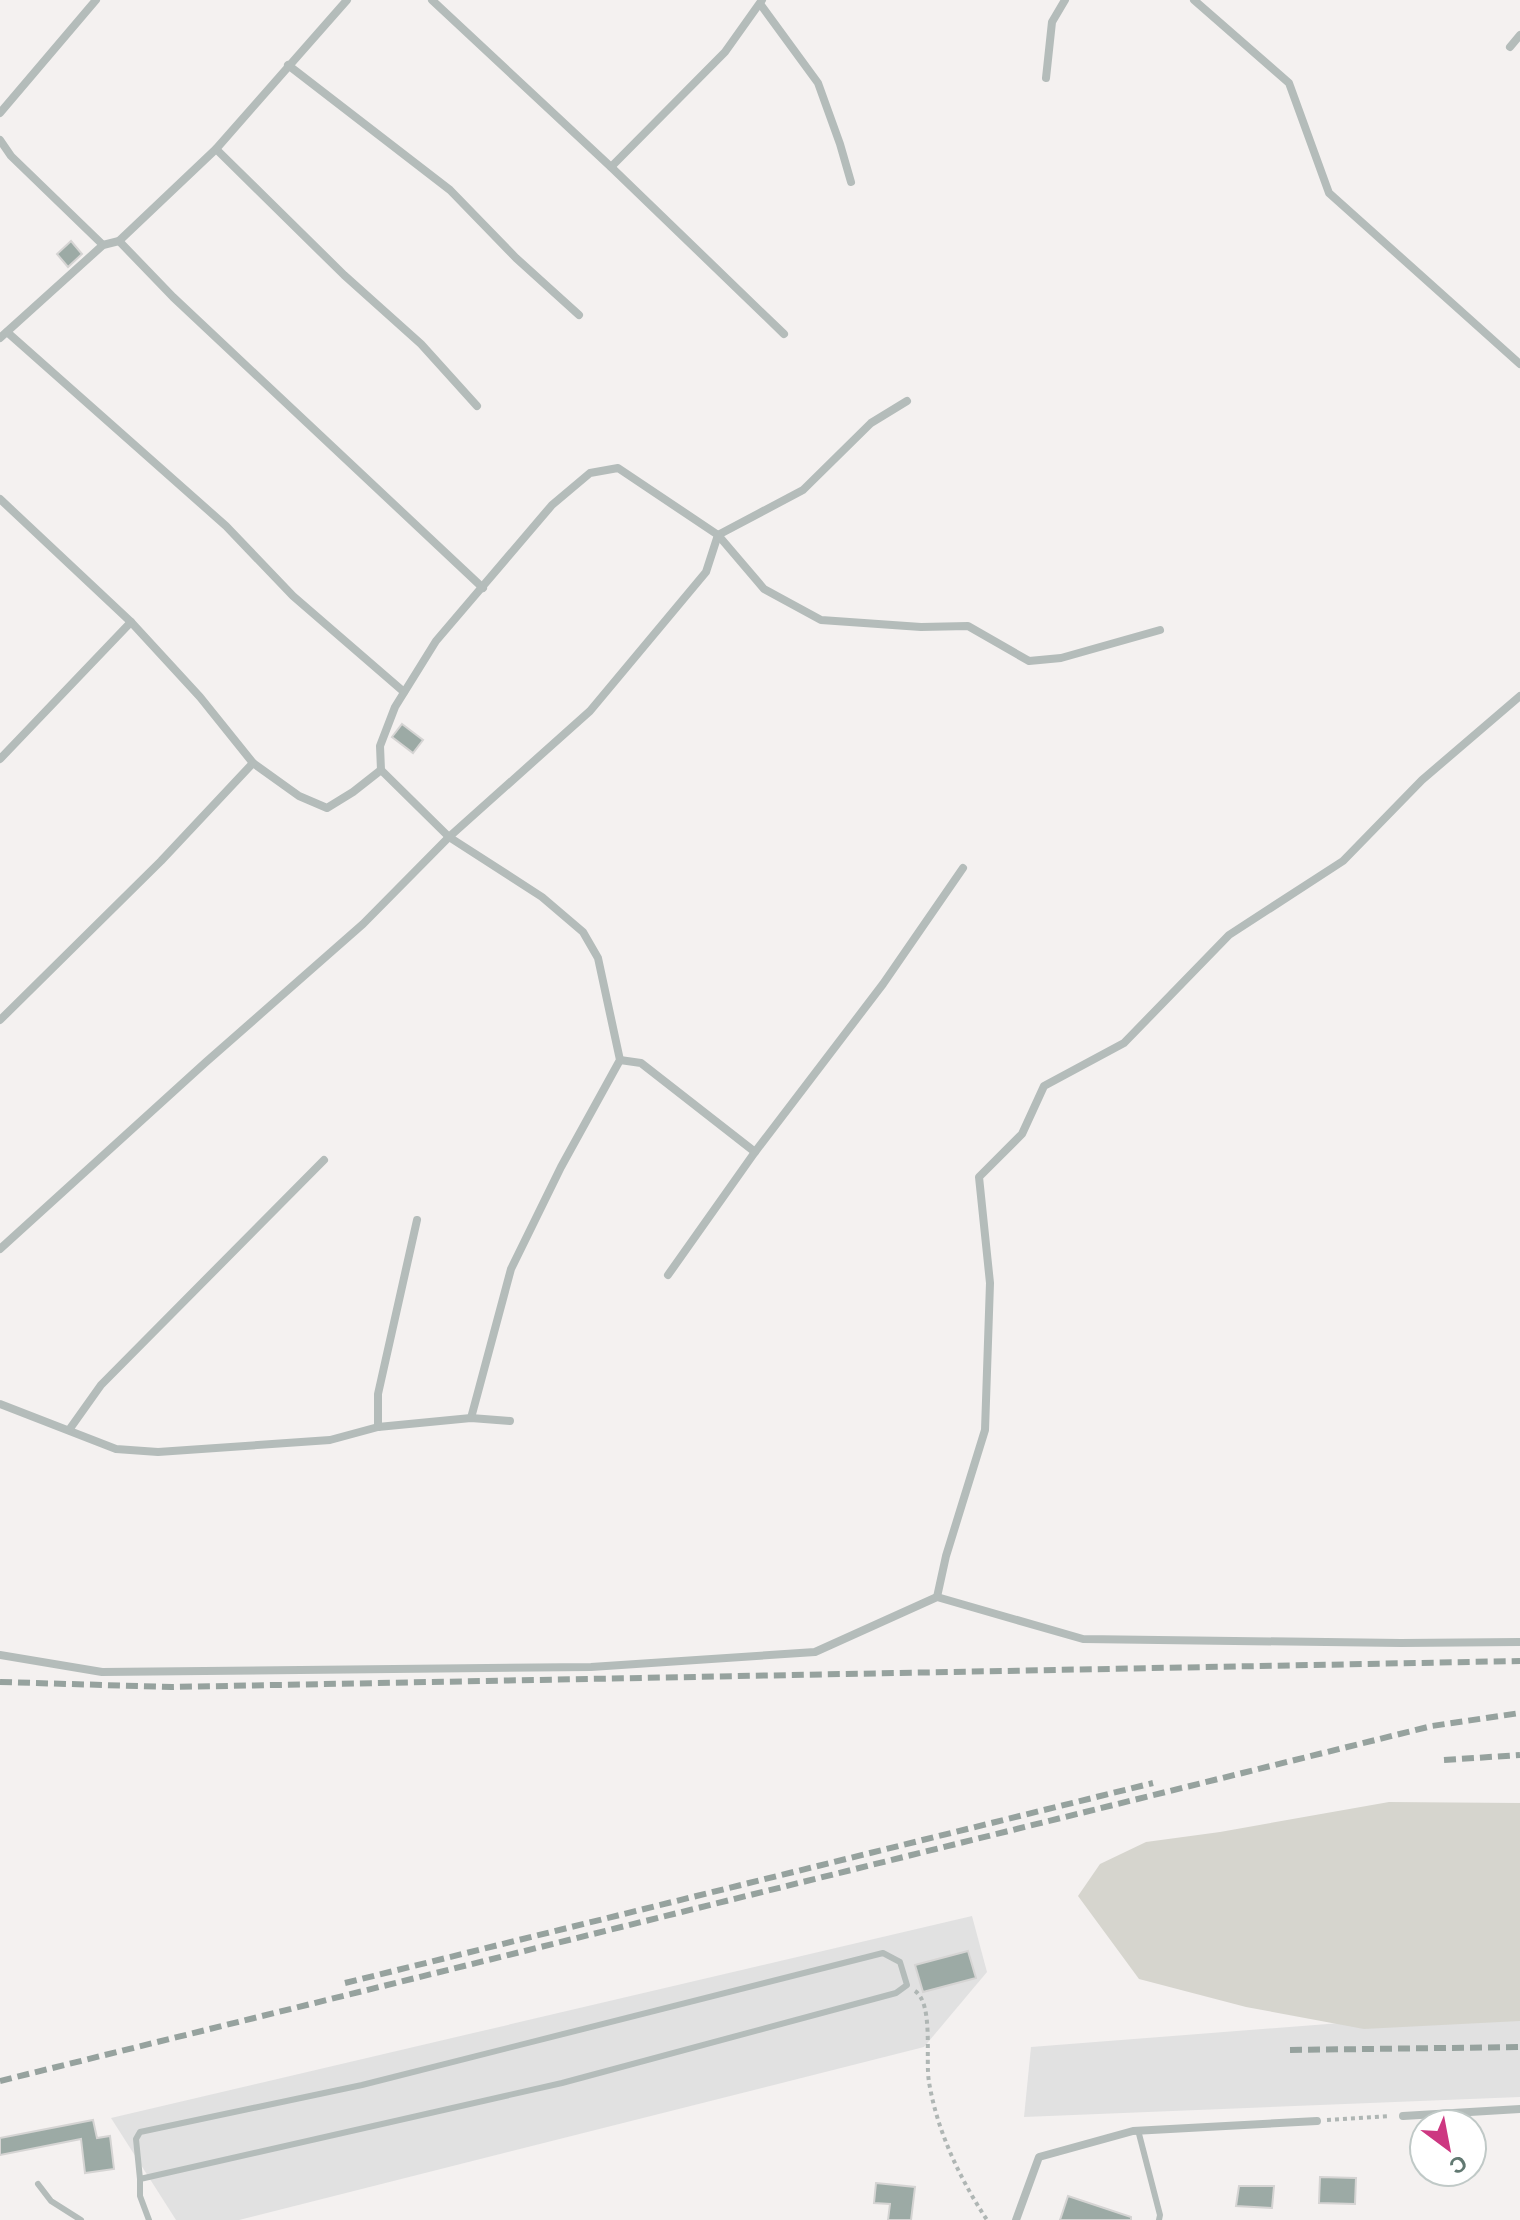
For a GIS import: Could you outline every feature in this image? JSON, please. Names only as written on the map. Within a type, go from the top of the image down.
[{"type":"street","points":[[0,113],[96,0]]},
{"type":"street","points":[[347,0],[216,149],[119,241],[103,245],[4,335],[215,516],[293,596],[404,692]]},
{"type":"street","points":[[432,0],[784,334]]},
{"type":"street","points":[[1046,78],[1052,22],[1065,0]]},
{"type":"street","points":[[1194,0],[1289,83],[1329,193],[1520,364]]},
{"type":"street","points":[[611,167],[725,52],[761,2],[818,83],[851,182]]},
{"type":"street","points":[[1510,47],[1520,35]]},
{"type":"street","points":[[288,65],[450,190],[516,258],[579,315]]},
{"type":"street","points":[[0,140],[11,156],[103,245]]},
{"type":"street","points":[[216,149],[344,275],[421,344],[477,406]]},
{"type":"street","points":[[119,241],[194,317],[483,588]]},
{"type":"street","points":[[0,1249],[363,924],[449,837],[590,711],[706,572],[718,535],[803,490],[871,423],[907,401]]},
{"type":"street","points":[[471,1418],[511,1269],[561,1167],[620,1060],[598,958],[583,932],[542,897],[449,837],[381,770],[380,746],[395,707],[436,641],[552,505],[590,473],[618,468],[718,535],[764,589],[821,620],[921,627],[968,626],[1029,661],[1061,658],[1160,630]]},
{"type":"street","points":[[0,499],[131,622],[200,697],[253,763],[299,796],[327,808],[381,770]]},
{"type":"street","points":[[0,759],[131,622]]},
{"type":"street","points":[[937,1597],[946,1556],[985,1430],[990,1283],[979,1177],[1022,1134],[1044,1086],[1124,1043],[1229,935],[1343,861],[1422,780],[1520,696]]},
{"type":"street","points":[[0,1020],[161,861],[253,763]]},
{"type":"street","points":[[668,1275],[755,1152],[883,984],[963,868]]},
{"type":"street","points":[[620,1060],[641,1063],[755,1152]]},
{"type":"street","points":[[69,1430],[101,1385],[324,1160]]},
{"type":"street","points":[[378,1427],[378,1394],[417,1220]]},
{"type":"street","points":[[0,1404],[116,1449],[158,1452],[330,1440],[378,1427],[471,1418],[510,1421]]},
{"type":"street","points":[[0,1655],[102,1672],[591,1667],[815,1652],[937,1597],[1083,1639],[1520,1642]]},
{"type":"street","points":[[1403,2116],[1520,2109]]},
{"type":"street","points":[[1016,2220],[1039,2157],[1138,2130],[1317,2121]]},
{"type":"lane","points":[[140,2179],[562,2083],[896,1993],[907,1985],[900,1962],[883,1953],[362,2085],[140,2132],[136,2139],[140,2196],[149,2220]]},
{"type":"lane","points":[[1138,2130],[1159,2220]]},
{"type":"lane","points":[[38,2184],[51,2201],[81,2220]]},
{"type":"path","points":[[907,1985],[921,1995],[925,2009],[929,2081],[943,2133],[967,2189],[987,2220]]},
{"type":"path","points":[[1317,2121],[1403,2116]]},
{"type":"shaded area","points":[[1389,1802],[1520,1803],[1520,2021],[1364,2029],[1246,2007],[1139,1979],[1078,1896],[1100,1864],[1146,1842]]},
{"type":"shaded area","points":[[972,1916],[987,1972],[924,2047],[239,2220],[176,2220],[111,2118]]},
{"type":"shaded area","points":[[1520,2009],[1520,2097],[1024,2117],[1031,2047]]},
{"type":"building","points":[[71,241],[82,254],[68,267],[57,254]]},
{"type":"building","points":[[402,724],[423,740],[413,753],[392,737]]},
{"type":"building","points":[[968,1951],[976,1978],[923,1992],[915,1965]]},
{"type":"building","points":[[93,2120],[97,2138],[110,2136],[114,2169],[85,2173],[81,2139],[0,2155],[0,2138]]},
{"type":"building","points":[[1320,2177],[1356,2178],[1355,2204],[1319,2203]]},
{"type":"building","points":[[876,2183],[915,2187],[911,2220],[888,2220],[890,2204],[874,2203]]},
{"type":"building","points":[[1239,2186],[1274,2186],[1272,2208],[1236,2206]]},
{"type":"building","points":[[1068,2196],[1131,2217],[1131,2220],[1060,2220]]},
{"type":"railway","points":[[0,1682],[172,1687],[1520,1661]]},
{"type":"railway","points":[[0,2081],[1432,1726],[1520,1713]]},
{"type":"railway","points":[[1444,1760],[1520,1755]]},
{"type":"railway","points":[[345,1983],[1153,1783]]},
{"type":"railway","points":[[1290,2050],[1520,2047]]}]
